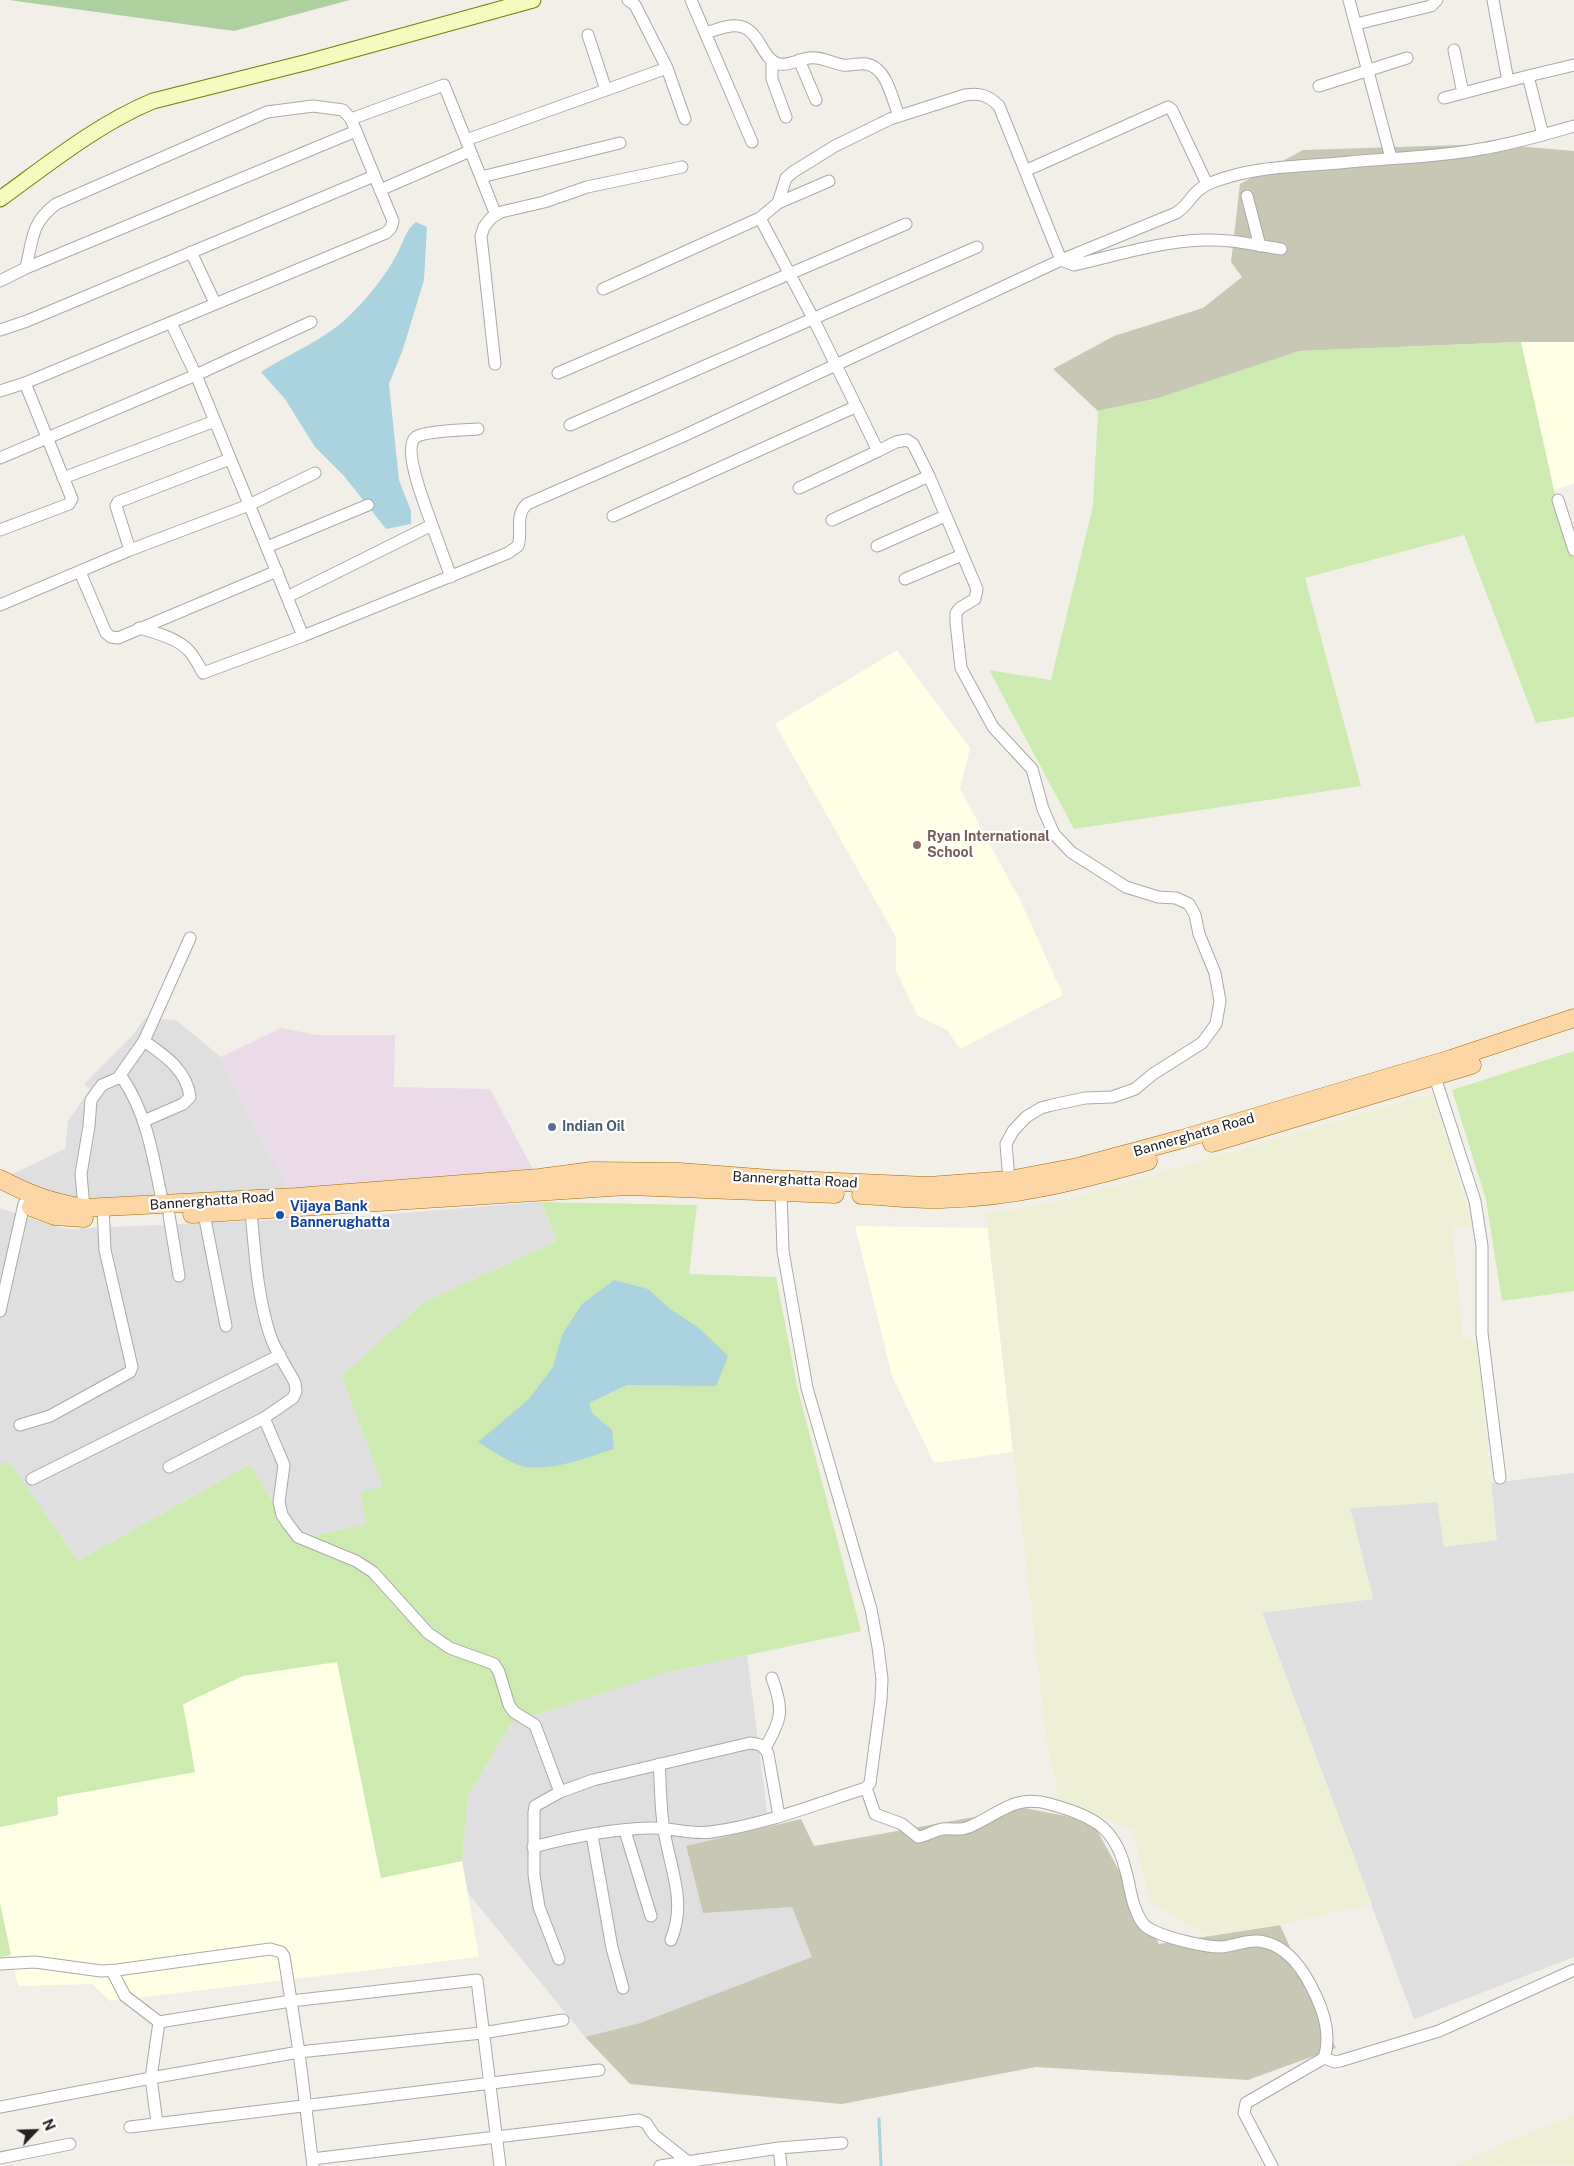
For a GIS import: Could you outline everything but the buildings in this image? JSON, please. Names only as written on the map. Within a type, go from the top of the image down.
[{"type":"main road","points":[[0,198],[80,142],[135,108],[153,101],[308,62],[533,0]]},
{"type":"main road","name":"Bannerghatta Road","points":[[0,1192],[55,1216],[442,1192],[627,1186],[868,1195],[920,1200],[1012,1194],[1092,1176],[1246,1133],[1433,1071],[1574,1018]]},
{"type":"main road","name":"Bannerghatta Road","points":[[166,1210],[204,1214],[251,1212],[442,1192],[592,1171],[680,1172],[771,1179],[928,1186],[1009,1180],[1078,1167],[1173,1142],[1433,1071],[1574,1030]]},
{"type":"main road","name":"Bannerghatta Road","points":[[0,1179],[24,1192],[50,1202],[103,1213]]},
{"type":"street","points":[[628,0],[635,5],[667,68],[684,119]]},
{"type":"street","points":[[691,0],[752,142]]},
{"type":"street","points":[[1349,0],[1391,158]]},
{"type":"street","points":[[1356,24],[1431,6],[1437,0]]},
{"type":"street","points":[[1493,0],[1508,81]]},
{"type":"street","points":[[705,33],[731,26],[745,28],[759,39],[772,61],[772,79],[786,117]]},
{"type":"street","points":[[588,35],[606,90]]},
{"type":"street","points":[[1454,50],[1463,93]]},
{"type":"street","points":[[772,61],[781,64],[818,58],[842,65],[865,64],[874,66],[883,74],[899,116]]},
{"type":"street","points":[[1319,86],[1407,58]]},
{"type":"street","points":[[799,60],[816,100]]},
{"type":"street","points":[[1444,98],[1574,65]]},
{"type":"street","points":[[380,190],[468,146],[606,90],[667,68]]},
{"type":"street","points":[[1528,76],[1544,135]]},
{"type":"street","points":[[351,120],[444,85],[496,215]]},
{"type":"street","points":[[778,203],[783,184],[793,172],[836,146],[899,116],[965,95],[978,94],[990,97],[998,106],[1061,260]]},
{"type":"street","points":[[0,391],[25,384],[386,233],[391,228],[393,221],[351,120],[343,110],[313,106],[267,112],[56,204],[43,213],[35,225],[26,268]]},
{"type":"street","points":[[1025,171],[1168,107],[1172,110],[1207,184]]},
{"type":"street","points":[[139,628],[161,634],[177,642],[190,652],[203,673],[303,636],[508,553],[518,546],[521,538],[519,515],[527,504],[680,437],[1061,260],[1176,213],[1183,208],[1195,192],[1207,184],[1260,170],[1480,149],[1544,135],[1574,126]]},
{"type":"street","points":[[0,281],[26,268],[356,131]]},
{"type":"street","points":[[481,177],[620,143]]},
{"type":"street","points":[[495,364],[481,236],[484,227],[491,218],[587,187],[682,167]]},
{"type":"street","points":[[0,330],[27,321],[374,176]]},
{"type":"street","points":[[603,289],[760,218],[778,203],[829,181]]},
{"type":"street","points":[[1247,196],[1260,246]]},
{"type":"street","points":[[760,218],[878,451]]},
{"type":"street","points":[[558,373],[789,272],[906,224]]},
{"type":"street","points":[[1061,260],[1074,264],[1174,242],[1194,240],[1231,240],[1281,249]]},
{"type":"street","points":[[570,426],[977,247]]},
{"type":"street","points":[[191,252],[216,303]]},
{"type":"street","points":[[0,458],[47,440],[196,375],[311,322]]},
{"type":"street","points":[[172,323],[196,375],[303,636]]},
{"type":"street","points":[[0,530],[69,504],[72,499],[25,384]]},
{"type":"street","points":[[613,516],[855,407]]},
{"type":"street","points":[[63,478],[215,421]]},
{"type":"street","points":[[451,576],[432,525],[410,454],[413,441],[417,436],[478,429]]},
{"type":"street","points":[[798,488],[896,442],[907,440],[913,444],[962,555],[977,594],[972,602],[960,608],[956,613],[961,668],[994,727],[1032,769],[1043,809],[1054,834],[1071,852],[1126,887],[1158,897],[1176,898],[1189,904],[1195,915],[1199,934],[1215,974],[1220,1001],[1216,1024],[1202,1042],[1153,1074],[1135,1089],[1112,1096],[1085,1098],[1052,1105],[1026,1117],[1013,1132],[1006,1144],[1009,1180]]},
{"type":"street","points":[[130,550],[116,506],[118,502],[230,459]]},
{"type":"street","points":[[0,605],[130,550],[249,505],[315,472]]},
{"type":"street","points":[[832,520],[928,476]]},
{"type":"street","points":[[1558,500],[1574,550]]},
{"type":"street","points":[[267,547],[368,505]]},
{"type":"street","points":[[877,546],[945,516]]},
{"type":"street","points":[[287,597],[432,525]]},
{"type":"street","points":[[905,579],[962,555]]},
{"type":"street","points":[[80,572],[106,633],[111,637],[118,638],[277,571]]},
{"type":"street","points":[[84,1208],[81,1174],[91,1100],[102,1085],[118,1078],[144,1041],[190,938]]},
{"type":"street","points":[[144,1041],[168,1058],[182,1074],[190,1096],[183,1104],[144,1121]]},
{"type":"street","points":[[1433,1071],[1475,1201],[1479,1221],[1482,1246],[1482,1332],[1500,1478]]},
{"type":"street","points":[[118,1078],[124,1079],[134,1094],[144,1121],[166,1210],[179,1276]]},
{"type":"street","points":[[533,1847],[573,1836],[625,1831],[664,1828],[692,1832],[709,1832],[779,1816],[866,1788],[871,1778],[881,1700],[882,1679],[878,1648],[871,1609],[807,1388],[783,1251],[781,1192]]},
{"type":"street","points":[[0,1311],[24,1204]]},
{"type":"street","points":[[169,1467],[264,1418],[292,1398],[296,1391],[296,1382],[270,1336],[258,1287],[251,1212]]},
{"type":"street","points":[[20,1425],[50,1416],[130,1372],[132,1368],[105,1250],[103,1213]]},
{"type":"street","points":[[204,1214],[226,1326]]},
{"type":"street","points":[[32,1479],[280,1355]]},
{"type":"street","points":[[264,1418],[284,1465],[279,1502],[282,1515],[298,1537],[356,1561],[373,1572],[428,1633],[450,1648],[494,1664],[499,1672],[508,1706],[535,1725],[560,1792]]},
{"type":"street","points":[[772,1678],[778,1694],[780,1721],[765,1748],[779,1816]]},
{"type":"street","points":[[559,1958],[539,1907],[534,1875],[535,1806],[560,1792],[593,1780],[750,1743],[759,1744],[765,1748]]},
{"type":"street","points":[[659,1764],[664,1828],[679,1910],[671,1940]]},
{"type":"street","points":[[866,1788],[875,1814],[902,1824],[918,1837],[940,1829],[958,1830],[969,1827],[1019,1802],[1032,1801],[1049,1804],[1093,1820],[1114,1838],[1119,1848],[1131,1897],[1138,1916],[1146,1927],[1162,1934],[1209,1946],[1219,1947],[1259,1941],[1276,1946],[1301,1968],[1324,2016],[1327,2042],[1324,2058],[1246,2103],[1244,2113],[1272,2166]]},
{"type":"street","points":[[625,1831],[651,1916]]},
{"type":"street","points":[[592,1835],[612,1948],[623,1988]]},
{"type":"street","points":[[0,1964],[35,1962],[87,1970],[112,1971],[275,1950],[284,1956],[299,2052],[312,2162],[497,2136],[639,2120],[646,2123],[654,2135],[687,2161]]},
{"type":"street","points":[[1324,2058],[1335,2062],[1340,2061],[1428,2034],[1574,1970]]},
{"type":"street","points":[[112,1971],[125,1996],[158,2022],[291,2002],[477,1980],[482,2033],[500,2166]]},
{"type":"street","points":[[0,2107],[299,2052],[482,2033],[563,2020]]},
{"type":"street","points":[[157,2123],[151,2078],[158,2022]]},
{"type":"street","points":[[130,2127],[599,2070]]},
{"type":"street","points":[[660,2166],[779,2148],[842,2143]]},
{"type":"street","points":[[0,2158],[70,2144]]},
{"type":"street","points":[[779,2148],[781,2166]]},
{"type":"shaded area","points":[[1492,144],[1574,151],[1574,342],[1521,342],[1300,351],[1159,398],[1098,411],[1053,369],[1114,336],[1203,308],[1242,277],[1231,262],[1240,184],[1303,150]]},
{"type":"shaded area","points":[[1521,342],[1574,342],[1574,483],[1554,490]]},
{"type":"shaded area","name":"Ryan International School","points":[[897,650],[970,748],[960,789],[1021,902],[1063,995],[960,1049],[947,1030],[918,1016],[896,971],[896,937],[775,724]]},
{"type":"shaded area","points":[[145,1018],[176,1020],[221,1057],[288,1189],[96,1200],[52,1195],[10,1175],[65,1149],[68,1121],[90,1089],[84,1084],[132,1036]]},
{"type":"shaded area","points":[[281,1028],[317,1035],[395,1035],[394,1087],[490,1089],[533,1169],[288,1189],[221,1057]]},
{"type":"shaded area","points":[[1433,1093],[1472,1225],[1452,1228],[1463,1340],[1477,1340],[1497,1540],[1444,1547],[1437,1502],[1350,1508],[1373,1599],[1262,1613],[1372,1904],[1280,1925],[1209,1936],[1151,1903],[1133,1830],[1059,1799],[1046,1737],[986,1214],[1067,1200]]},
{"type":"shaded area","points":[[541,1202],[557,1241],[424,1302],[383,1487],[366,1524],[295,1540],[250,1464],[78,1561],[10,1464],[0,1463],[0,1208],[67,1229],[362,1216]]},
{"type":"shaded area","points":[[855,1226],[988,1228],[1013,1452],[934,1463],[892,1376]]},
{"type":"shaded area","points":[[1574,1473],[1574,1957],[1414,2019],[1262,1612],[1373,1599],[1350,1508],[1437,1502],[1496,1540],[1491,1483]]},
{"type":"shaded area","points":[[747,1655],[769,1826],[686,1847],[703,1912],[792,1907],[813,1957],[640,2023],[585,2037],[468,1893],[462,1861],[468,1796],[511,1723],[667,1672]]},
{"type":"shaded area","points":[[337,1661],[381,1878],[462,1861],[479,1957],[110,2001],[92,1984],[18,1986],[0,1903],[0,1827],[58,1815],[57,1797],[195,1772],[182,1705],[242,1676]]},
{"type":"shaded area","points":[[1024,1808],[1092,1821],[1159,1944],[1280,1925],[1336,2048],[1248,2080],[1036,2067],[842,2104],[630,2084],[585,2037],[640,2023],[812,1957],[792,1907],[703,1913],[686,1846],[801,1819],[814,1846]]},
{"type":"shaded area","points":[[1574,2115],[1574,2165],[1455,2166],[1500,2145]]},
{"type":"green space","points":[[9,0],[350,0],[234,31]]},
{"type":"green space","points":[[1521,342],[1554,490],[1574,558],[1574,717],[1536,723],[1464,535],[1305,578],[1361,786],[1074,829],[989,670],[1051,680],[1093,506],[1098,411],[1159,398],[1300,351]]},
{"type":"green space","points":[[1574,1051],[1574,1291],[1502,1301],[1486,1200],[1452,1090]]},
{"type":"green space","points":[[541,1202],[697,1205],[689,1274],[776,1277],[798,1390],[861,1631],[668,1672],[511,1723],[468,1796],[462,1861],[381,1878],[337,1662],[243,1676],[183,1704],[195,1772],[57,1797],[58,1815],[0,1827],[0,1463],[10,1463],[78,1561],[250,1464],[295,1540],[366,1524],[361,1491],[383,1487],[342,1376],[424,1302],[557,1241]]},
{"type":"green space","points":[[0,1903],[11,1955],[0,1957]]},
{"type":"water","points":[[416,222],[427,227],[424,280],[403,349],[389,384],[399,480],[411,511],[411,524],[386,529],[344,476],[315,447],[285,399],[261,372],[333,330],[353,312],[383,277],[393,262],[407,232]]},
{"type":"water","points":[[614,1280],[648,1289],[670,1309],[699,1328],[728,1356],[716,1386],[627,1385],[589,1403],[593,1414],[612,1430],[614,1449],[571,1462],[549,1467],[521,1466],[478,1442],[529,1399],[553,1367],[562,1335],[582,1304]]},
{"type":"waterway","points":[[879,2119],[881,2166]]},
{"type":"place","name":"Ryan International School","points":[[917,845]]},
{"type":"place","name":"Indian Oil","points":[[552,1127]]},
{"type":"place","name":"Vijaya Bank Bannerughatta","points":[[280,1215]]}]
